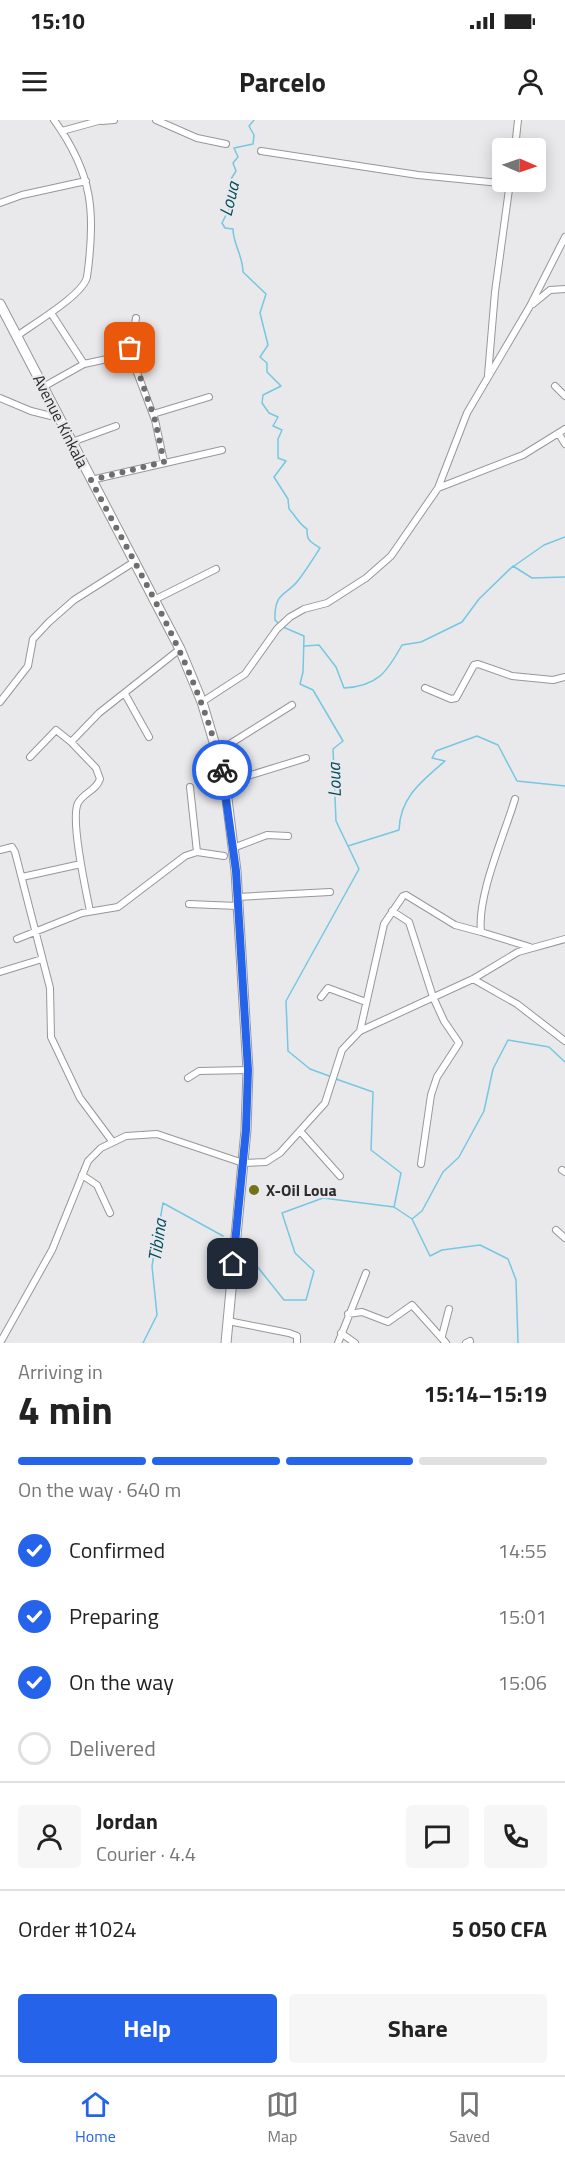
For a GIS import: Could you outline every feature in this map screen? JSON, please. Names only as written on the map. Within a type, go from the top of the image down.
[{"type":"main road","name":"Avenue Kinkala","points":[[0,304],[180,649],[202,702],[225,783],[233,848],[248,1070],[243,1163],[226,1343]]},
{"type":"street","points":[[17,336],[51,313],[87,281],[93,219],[86,181],[62,131],[54,120]]},
{"type":"street","points":[[62,131],[102,120],[114,120]]},
{"type":"street","points":[[156,120],[197,138],[226,144]]},
{"type":"street","points":[[516,138],[518,120]]},
{"type":"street","points":[[261,151],[418,175],[492,181]]},
{"type":"street","points":[[0,203],[22,195],[86,181]]},
{"type":"street","points":[[488,375],[495,292],[509,192]]},
{"type":"street","points":[[202,702],[245,674],[282,623],[304,609],[327,603],[377,570],[391,556],[438,488],[467,413],[530,306],[565,237]]},
{"type":"street","points":[[530,306],[550,290],[565,289]]},
{"type":"street","points":[[51,313],[84,364]]},
{"type":"street","points":[[136,318],[130,354],[153,414],[164,462]]},
{"type":"street","points":[[43,387],[84,364],[130,354]]},
{"type":"street","points":[[555,386],[565,396]]},
{"type":"street","points":[[153,414],[209,397]]},
{"type":"street","points":[[0,398],[31,411],[60,418]]},
{"type":"street","points":[[72,442],[116,426]]},
{"type":"street","points":[[438,488],[523,454],[565,429]]},
{"type":"street","points":[[559,434],[565,444]]},
{"type":"street","points":[[91,480],[222,450]]},
{"type":"street","points":[[0,702],[28,666],[33,639],[49,622],[74,600],[134,562]]},
{"type":"street","points":[[154,600],[216,569]]},
{"type":"street","points":[[71,742],[99,713],[180,649]]},
{"type":"street","points":[[424,688],[451,699],[456,698],[474,665],[478,664],[512,676],[536,676],[553,680],[565,677]]},
{"type":"street","points":[[125,694],[149,737]]},
{"type":"street","points":[[218,752],[292,705]]},
{"type":"street","points":[[30,757],[56,730],[96,768],[100,779],[97,787],[78,803],[76,812],[81,864],[90,911]]},
{"type":"street","points":[[225,783],[306,758]]},
{"type":"street","points":[[190,787],[197,852]]},
{"type":"street","points":[[481,932],[482,902],[515,799]]},
{"type":"street","points":[[233,848],[267,835],[288,836]]},
{"type":"street","points":[[0,850],[12,847],[22,877],[50,988],[51,1037],[80,1098],[112,1141]]},
{"type":"street","points":[[17,939],[90,911],[118,907],[179,859],[197,852],[224,856]]},
{"type":"street","points":[[22,877],[81,864]]},
{"type":"street","points":[[189,904],[237,902],[330,892]]},
{"type":"street","points":[[360,1031],[384,924],[406,895],[455,925],[530,947]]},
{"type":"street","points":[[392,911],[409,922],[433,997],[444,1021],[459,1043],[437,1077],[431,1095],[421,1164]]},
{"type":"street","points":[[0,1343],[52,1250],[82,1175],[93,1155],[112,1141],[140,1134],[157,1134],[243,1163],[266,1162],[272,1159],[300,1131],[325,1103],[333,1071],[342,1050],[360,1031],[473,979],[530,947],[565,939]]},
{"type":"street","points":[[0,972],[42,959]]},
{"type":"street","points":[[473,979],[517,1004],[565,1041]]},
{"type":"street","points":[[321,997],[328,988],[366,1002]]},
{"type":"street","points":[[188,1078],[199,1071],[248,1070]]},
{"type":"street","points":[[300,1131],[340,1176]]},
{"type":"street","points":[[82,1175],[97,1185],[110,1213]]},
{"type":"street","points":[[555,1230],[565,1238]]},
{"type":"street","points":[[338,1343],[366,1274]]},
{"type":"street","points":[[348,1314],[363,1312],[388,1322],[412,1305],[444,1340]]},
{"type":"street","points":[[444,1340],[449,1309]]},
{"type":"street","points":[[228,1321],[289,1333],[297,1336],[297,1343]]},
{"type":"street","points":[[341,1333],[355,1343]]},
{"type":"waterway","name":"Loua","points":[[254,120],[249,126],[254,135],[253,144],[234,148],[238,157],[233,163],[236,171],[231,179],[231,191],[227,198],[229,209],[222,223],[225,228],[233,229],[243,272],[266,294],[260,313],[268,345],[260,357],[267,363],[267,372],[281,386],[263,395],[262,403],[269,413],[278,417],[273,426],[282,430],[278,439],[278,458],[286,461],[274,477],[288,499],[289,509],[307,529],[310,541],[320,548],[295,584],[279,599],[275,610],[275,620],[279,624]]},
{"type":"waterway","points":[[514,566],[544,545],[565,537]]},
{"type":"waterway","points":[[305,646],[319,645],[336,667],[344,688],[356,687],[380,676],[402,645],[421,642],[462,622],[479,599],[513,566],[532,578],[565,577]]},
{"type":"waterway","name":"Loua","points":[[283,627],[304,636],[303,672],[300,684],[313,690],[343,741],[333,749],[336,821],[359,869],[286,1001],[288,1051],[310,1069],[332,1077]]},
{"type":"waterway","points":[[348,846],[399,830],[400,818],[408,799],[421,783],[445,761],[432,758],[436,751],[477,736],[498,745],[517,781],[565,786]]},
{"type":"waterway","points":[[394,1207],[412,1219],[422,1211],[443,1172],[459,1157],[484,1111],[493,1069],[508,1040],[549,1047],[565,1062]]},
{"type":"waterway","name":"Loua","points":[[244,1250],[284,1300],[306,1300],[314,1271],[295,1253],[282,1213],[323,1198],[394,1207],[401,1173],[371,1150],[373,1092],[336,1079]]},
{"type":"waterway","name":"Tibina","points":[[143,1343],[157,1315],[152,1266],[163,1203],[223,1236]]},
{"type":"waterway","points":[[412,1219],[430,1256],[442,1250],[480,1245],[508,1259],[516,1280],[518,1343]]},
{"type":"way so far","points":[[130,348],[130,354],[155,420],[164,462],[91,480],[180,649],[202,702],[222,770]]},
{"type":"place","name":"X-Oil Loua","points":[[254,1190]]},
{"type":"route","points":[[222,770],[236,871],[248,1070],[246,1130],[233,1264]]}]
